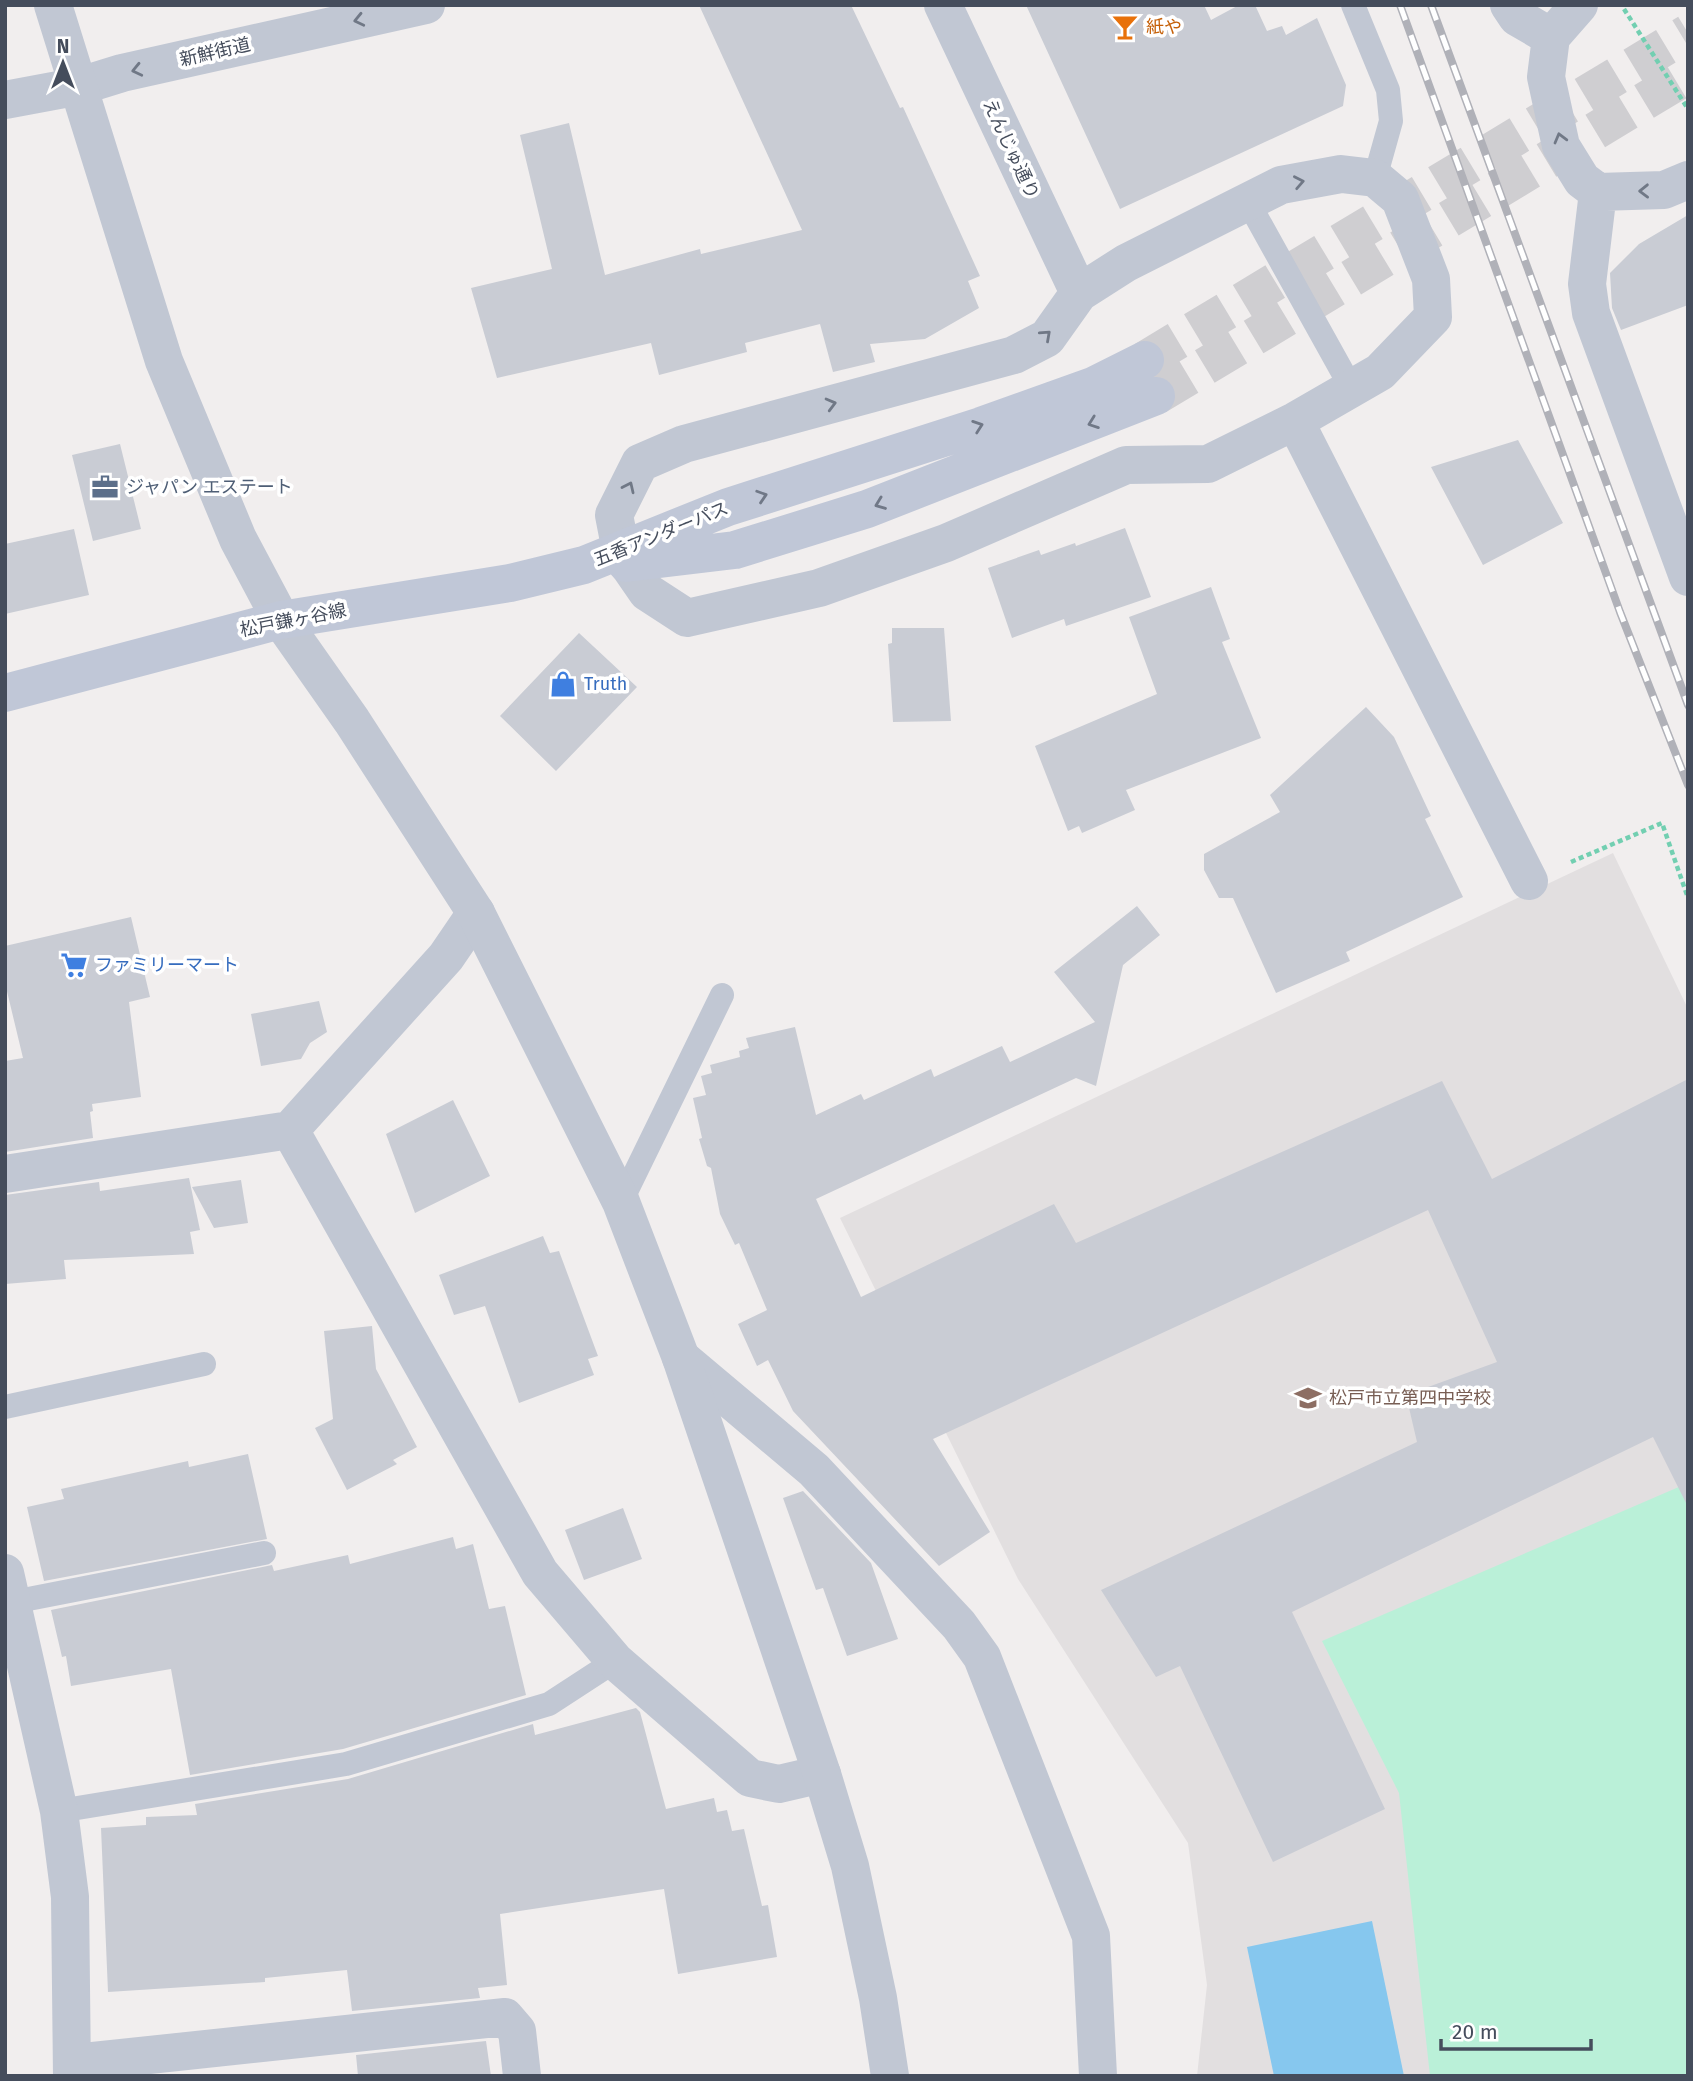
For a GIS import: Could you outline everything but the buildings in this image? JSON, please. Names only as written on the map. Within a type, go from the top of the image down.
[{"type":"main road","name":"五香アンダーパス","points":[[624,557],[728,507],[981,426],[1093,386],[1145,360]]},
{"type":"main road","name":"五香アンダーパス","points":[[584,565],[624,557],[735,550],[867,509],[1156,397]]},
{"type":"main road","name":"松戸鎌ヶ谷線","points":[[5,693],[281,620],[510,583],[584,565]]},
{"type":"street","points":[[53,5],[164,361],[237,539],[281,620],[352,722],[476,913],[621,1202],[681,1358],[822,1774],[853,1879],[878,1998],[890,2076]]},
{"type":"street","name":"新鮮街道","points":[[5,100],[80,86],[122,73],[426,5]]},
{"type":"street","name":"えんじゅ通り","points":[[943,5],[1079,293]]},
{"type":"street","points":[[1509,5],[1517,17],[1550,37]]},
{"type":"street","points":[[1579,5],[1550,37],[1546,77],[1561,146],[1582,180],[1598,192],[1664,190],[1688,180]]},
{"type":"street","points":[[1341,174],[1375,178],[1399,200],[1431,279],[1433,317],[1380,372],[1295,421],[1208,464],[1126,466],[946,543],[819,588],[687,618],[647,592],[624,557],[614,515],[640,463],[684,444],[1014,355],[1047,338],[1079,293],[1126,264],[1281,185],[1341,174]]},
{"type":"street","points":[[1598,192],[1587,284],[1591,313],[1688,577]]},
{"type":"street","points":[[1295,421],[1529,881]]},
{"type":"street","points":[[5,1174],[290,1130],[446,957],[476,913]]},
{"type":"street","points":[[290,1130],[540,1573],[615,1661],[750,1778],[779,1784],[822,1774]]},
{"type":"street","points":[[681,1358],[814,1470],[959,1625],[982,1657],[1091,1936],[1098,2076]]},
{"type":"street","points":[[9,1588],[59,1811],[70,1897],[73,2076]]},
{"type":"street","points":[[73,2076],[93,2061],[505,2017],[517,2031],[522,2076]]},
{"type":"lane","points":[[1353,5],[1388,90],[1391,121],[1375,178]]},
{"type":"lane","points":[[1248,202],[1352,389]]},
{"type":"lane","points":[[621,1202],[722,995]]},
{"type":"lane","points":[[5,1407],[204,1364]]},
{"type":"lane","points":[[9,1588],[264,1553]]},
{"type":"lane","points":[[59,1811],[346,1764],[549,1704],[615,1661]]},
{"type":"path","points":[[1622,5],[1688,109]]},
{"type":"path","points":[[1529,881],[1662,823],[1688,898]]},
{"type":"shaded area","name":"松戸市立第四中学校","points":[[1613,853],[1688,1009],[1688,2076],[1197,2076],[1207,1985],[1188,1843],[1018,1579],[840,1218]]},
{"type":"green space","points":[[1688,1483],[1688,2075],[1430,2076],[1399,1793],[1322,1641]]},
{"type":"water","points":[[1372,1921],[1404,2076],[1274,2076],[1247,1947]]},
{"type":"tunnel","points":[[1145,360],[1688,33]]},
{"type":"tunnel","points":[[1156,396],[1688,75]]},
{"type":"railway","points":[[1400,5],[1620,612],[1688,785]]},
{"type":"railway","points":[[1431,5],[1688,705]]},
{"type":"place","name":"紙や","points":[[1125,27]]},
{"type":"place","name":"ジャパン エステート","points":[[105,487]]},
{"type":"place","name":"Truth","points":[[563,684]]},
{"type":"place","name":"ファミリーマート","points":[[74,965]]},
{"type":"place","name":"松戸市立第四中学校","points":[[1308,1398]]}]
